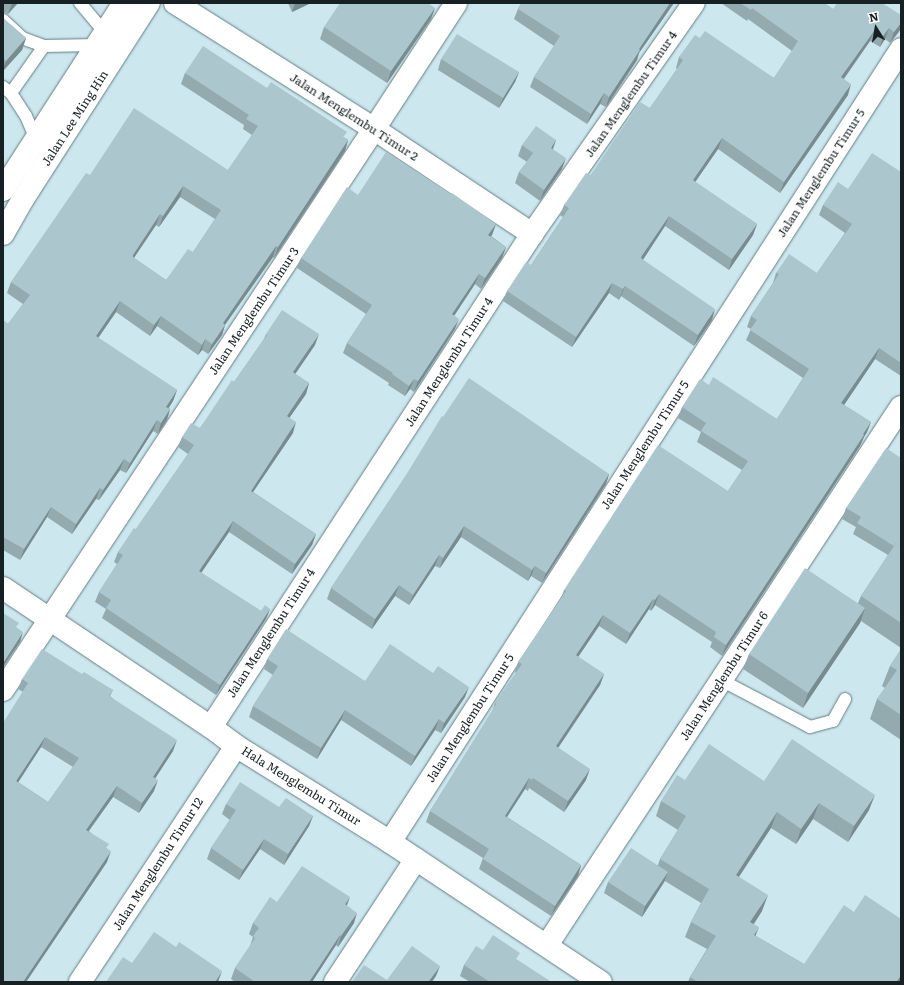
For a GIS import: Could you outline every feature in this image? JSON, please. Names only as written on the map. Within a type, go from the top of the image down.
[{"type":"street","name":"Jalan Lee Ming Hin","points":[[3,190],[124,3]]},
{"type":"street","name":"Jalan Lee Ming Hin","points":[[3,234],[23,199],[149,3]]},
{"type":"street","name":"Jalan Menglembu Timur 2","points":[[175,3],[374,129],[532,234]]},
{"type":"street","name":"Jalan Menglembu Timur 3","points":[[3,690],[456,3]]},
{"type":"street","name":"Jalan Menglembu Timur 4","points":[[211,727],[532,234],[694,3]]},
{"type":"street","name":"Jalan Menglembu Timur 5","points":[[390,842],[901,49]]},
{"type":"street","name":"Jalan Menglembu Timur 6","points":[[547,946],[901,406]]},
{"type":"street","name":"Hala Menglembu Timur","points":[[3,588],[51,618],[211,727],[236,746],[390,842],[547,946],[587,978]]},
{"type":"street","name":"Jalan Menglembu Timur 12","points":[[80,982],[236,746]]},
{"type":"street","points":[[334,982],[416,859]]},
{"type":"lane","points":[[3,20],[22,38],[44,46],[101,39],[80,3]]},
{"type":"lane","points":[[36,139],[26,116],[7,90],[44,46]]},
{"type":"lane","points":[[721,680],[810,727],[833,721],[845,699]]},
{"type":"building","points":[[340,3],[428,3],[435,8],[391,71],[324,27]]},
{"type":"building","points":[[521,3],[670,3],[609,97],[604,93],[591,114],[534,77],[560,36],[518,9]]},
{"type":"building","points":[[740,3],[824,3],[833,9],[837,3],[882,3],[901,15],[901,23],[894,32],[889,28],[883,36],[874,31],[841,77],[851,84],[784,182],[722,138],[693,180],[757,224],[732,259],[669,216],[641,257],[715,309],[698,335],[625,286],[623,289],[612,283],[576,337],[507,291],[526,262],[531,265],[569,208],[564,205],[586,173],[590,176],[640,102],[650,108],[683,60],[679,57],[695,35],[700,38],[705,31],[774,78],[798,41],[752,8],[751,10]]},
{"type":"building","points":[[3,18],[26,38],[6,61],[3,58]]},
{"type":"building","points":[[457,34],[519,72],[503,98],[441,59]]},
{"type":"building","points":[[203,46],[267,88],[271,82],[347,132],[343,137],[348,140],[278,247],[276,246],[223,323],[225,325],[212,344],[205,339],[202,345],[161,316],[154,325],[120,301],[96,336],[177,390],[166,407],[170,409],[161,423],[157,420],[130,463],[124,459],[103,490],[100,488],[76,524],[51,507],[24,549],[3,537],[3,320],[8,324],[30,295],[11,282],[86,173],[90,175],[134,108],[228,170],[258,126],[246,119],[249,115],[185,73]],"holes":[[[183,186],[221,210],[193,252],[188,249],[166,280],[133,257],[160,214],[163,216]]]},
{"type":"building","points":[[536,126],[556,140],[551,148],[566,158],[544,190],[519,172],[533,153],[522,145]]},
{"type":"building","points":[[386,152],[451,194],[452,193],[496,224],[488,235],[506,247],[485,278],[479,274],[452,314],[459,319],[418,381],[414,379],[409,386],[392,374],[393,373],[347,343],[372,305],[301,258],[347,187],[358,195]]},
{"type":"building","points":[[872,153],[901,172],[901,363],[879,348],[841,403],[871,422],[863,434],[864,435],[726,645],[714,637],[716,632],[659,594],[655,600],[653,599],[630,633],[603,615],[576,655],[604,674],[556,746],[590,769],[568,801],[533,778],[532,780],[529,778],[505,816],[581,865],[555,906],[483,859],[489,849],[430,811],[496,704],[495,703],[522,664],[518,662],[566,591],[564,590],[658,445],[728,491],[748,461],[701,431],[706,423],[682,407],[700,379],[709,385],[713,377],[777,419],[809,369],[750,330],[757,320],[751,316],[779,274],[776,273],[789,254],[817,273],[852,224],[823,205],[838,182],[848,189]]},
{"type":"building","points":[[282,310],[319,334],[293,372],[309,383],[287,416],[296,422],[251,491],[316,534],[295,564],[233,521],[199,571],[261,611],[265,605],[270,609],[220,685],[106,608],[111,600],[99,592],[123,555],[118,552],[134,528],[136,529],[194,445],[182,437],[191,423],[200,428],[232,380],[234,382],[267,335],[266,334]]},
{"type":"building","points":[[469,378],[609,474],[546,573],[535,566],[532,570],[464,526],[443,558],[439,555],[413,595],[399,585],[375,619],[331,588],[405,477],[442,416],[443,417]]},
{"type":"building","points":[[886,448],[901,458],[901,547],[896,543],[894,546],[857,523],[861,517],[846,508]]},
{"type":"building","points":[[896,543],[901,547],[901,623],[861,596]]},
{"type":"building","points":[[805,568],[865,608],[808,693],[749,654]]},
{"type":"building","points":[[3,613],[19,623],[16,627],[23,632],[3,663]]},
{"type":"building","points":[[286,629],[365,681],[390,644],[433,673],[438,666],[469,687],[444,723],[439,719],[415,756],[345,710],[321,748],[253,706],[278,666],[267,659]]},
{"type":"building","points":[[42,649],[82,674],[84,672],[113,690],[109,696],[177,740],[153,777],[158,780],[142,803],[117,786],[86,830],[109,844],[106,848],[111,851],[23,982],[3,982],[3,723],[28,683],[22,679]],"holes":[[[45,737],[79,758],[48,802],[16,781]]]},
{"type":"building","points":[[901,649],[901,715],[877,699],[897,670],[890,666]]},
{"type":"building","points":[[792,739],[875,795],[854,826],[819,803],[801,829],[777,812],[736,875],[768,895],[750,922],[759,927],[754,935],[804,964],[844,905],[854,912],[865,895],[901,919],[901,975],[896,982],[698,982],[690,977],[716,936],[691,922],[709,889],[660,859],[686,816],[661,801],[677,775],[685,780],[709,744],[764,781]]},
{"type":"building","points":[[240,782],[279,807],[286,798],[313,816],[288,854],[264,839],[243,870],[211,848],[236,810],[226,804]]},
{"type":"building","points":[[631,848],[668,872],[645,906],[608,882]]},
{"type":"building","points":[[302,866],[350,897],[345,904],[357,913],[341,936],[340,935],[309,982],[255,982],[235,968],[255,938],[253,936],[259,928],[253,923],[270,897],[277,902]]},
{"type":"building","points":[[154,932],[176,947],[179,942],[222,971],[215,982],[106,982],[123,957],[132,963]]},
{"type":"building","points":[[493,935],[520,953],[516,959],[551,982],[490,982],[464,965],[476,946],[483,950]]},
{"type":"building","points":[[412,946],[440,966],[428,982],[352,982],[364,965],[387,980]]}]
